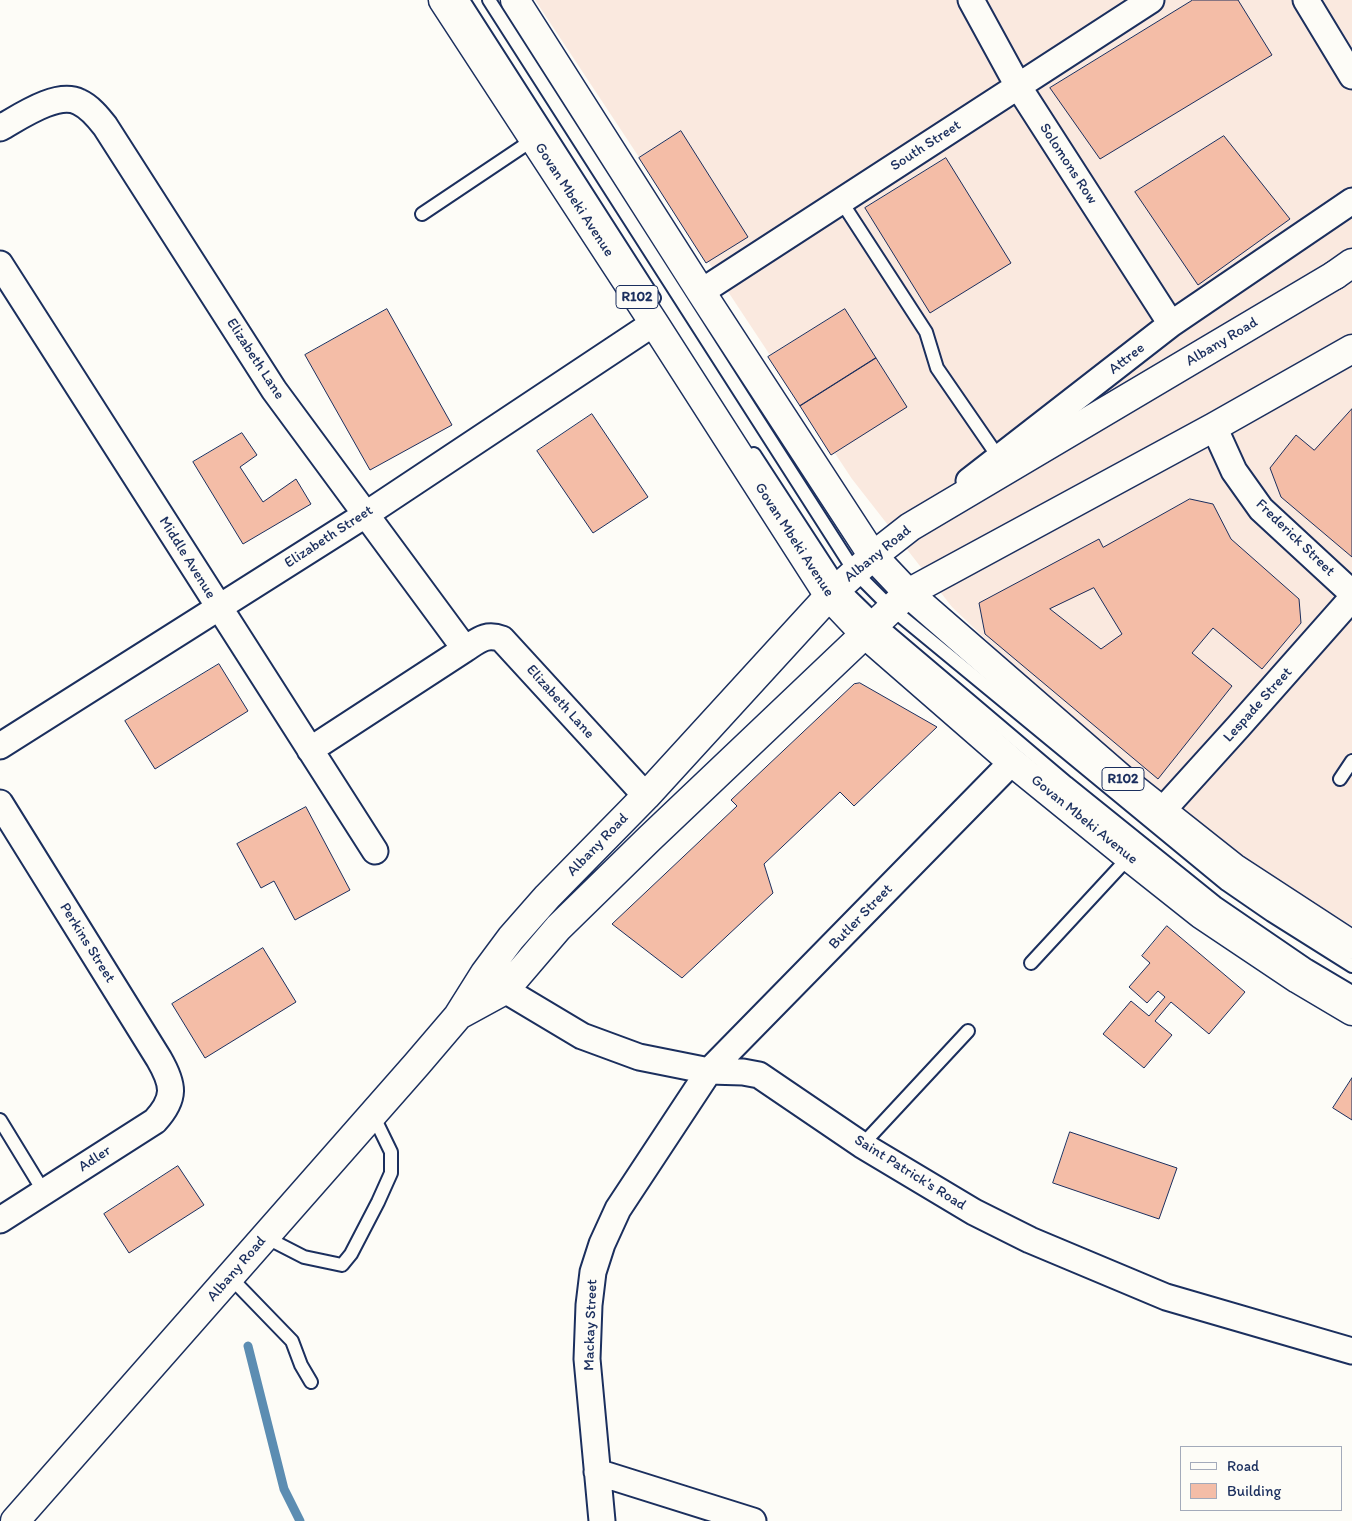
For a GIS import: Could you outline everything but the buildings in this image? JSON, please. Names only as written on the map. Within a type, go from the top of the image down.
[{"type":"main road","name":"Govan Mbeki Avenue","points":[[442,0],[534,139],[658,316],[849,577],[885,614],[1012,762],[1202,914],[1298,979],[1352,1011]]},
{"type":"main road","name":"Govan Mbeki Avenue","points":[[515,0],[701,292],[849,577],[885,614],[1123,780],[1234,868],[1352,945]]},
{"type":"main road","name":"Albany Road","points":[[495,981],[511,938],[547,897],[646,796],[849,577],[910,527],[1346,269]]},
{"type":"main road","name":"Albany Road","points":[[15,1521],[458,1016],[495,981],[558,928],[663,825],[885,614],[1352,349]]},
{"type":"street","name":"Solomons Row","points":[[971,0],[1018,86],[1171,324]]},
{"type":"street","name":"South Street","points":[[701,292],[1151,0]]},
{"type":"street","points":[[1306,0],[1352,76]]},
{"type":"street","name":"Elizabeth Lane","points":[[0,128],[49,102],[63,100],[78,101],[90,109],[105,126],[274,390],[465,649]]},
{"type":"street","name":"Attree","points":[[910,527],[1171,324],[1352,201]]},
{"type":"street","name":"Middle Avenue","points":[[0,264],[375,851]]},
{"type":"street","name":"Elizabeth Street","points":[[0,746],[365,515],[658,316]]},
{"type":"street","name":"Frederick Street","points":[[1214,427],[1234,471],[1261,509],[1352,593]]},
{"type":"street","name":"Lespade Street","points":[[1162,811],[1352,598]]},
{"type":"street","name":"Elizabeth Lane","points":[[310,750],[465,649],[483,638],[493,636],[502,639],[646,796]]},
{"type":"street","name":"Butler Street","points":[[709,1071],[1012,762]]},
{"type":"street","name":"Perkins Street","points":[[0,803],[159,1059],[171,1084]]},
{"type":"street","name":"Saint Patrick's Road","points":[[495,981],[582,1036],[639,1057],[709,1071],[759,1074],[862,1144],[974,1212],[1030,1240],[1166,1297],[1352,1351]]},
{"type":"street","name":"Mackay Street","points":[[602,1521],[587,1359],[589,1304],[594,1272],[602,1244],[618,1209],[709,1071]]},
{"type":"street","name":"Adler","points":[[0,1220],[155,1121],[170,1101],[171,1084]]},
{"type":"street","points":[[597,1472],[753,1521]]},
{"type":"lane","points":[[464,0],[658,316]]},
{"type":"lane","points":[[489,0],[849,577]]},
{"type":"lane","points":[[422,214],[534,139]]},
{"type":"lane","points":[[841,201],[926,332],[938,368],[998,458]]},
{"type":"lane","points":[[745,440],[849,577]]},
{"type":"lane","points":[[885,614],[1226,884],[1352,966]]},
{"type":"lane","points":[[885,614],[1066,782],[1216,903],[1308,966],[1352,992]]},
{"type":"lane","points":[[1340,779],[1352,761]]},
{"type":"lane","points":[[1031,963],[1129,857]]},
{"type":"lane","points":[[862,1144],[968,1031]]},
{"type":"lane","points":[[265,1237],[304,1257],[342,1265],[351,1254],[378,1202],[390,1172],[390,1152],[373,1115]]},
{"type":"lane","points":[[0,1120],[44,1192]]},
{"type":"lane","points":[[230,1276],[292,1341],[301,1365],[311,1382]]},
{"type":"shaded area","points":[[535,0],[1352,0],[1352,926],[1204,836],[1154,800],[952,607],[852,479]]},
{"type":"waterway","points":[[248,1346],[284,1489],[300,1521]]}]
